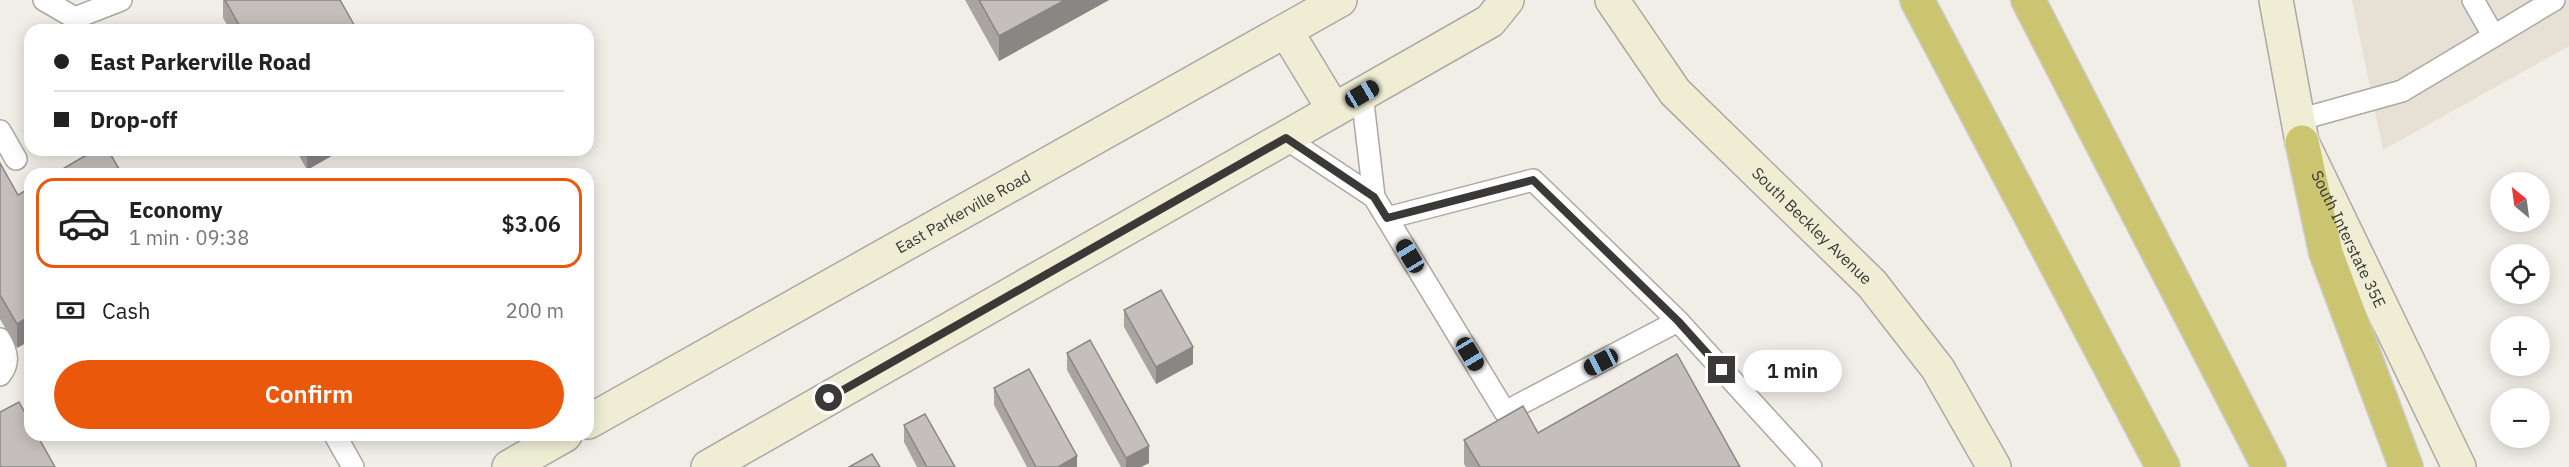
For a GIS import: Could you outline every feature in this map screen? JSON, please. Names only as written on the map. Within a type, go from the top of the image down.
[{"type":"highway","points":[[1917,0],[2163,467]]},
{"type":"highway","points":[[2028,0],[2269,467]]},
{"type":"highway","points":[[2300,131],[2326,253],[2406,467]]},
{"type":"main road","points":[[708,467],[1490,21],[1507,0]]},
{"type":"main road","name":"South Beckley Avenue","points":[[1612,0],[1675,92],[1872,284],[1938,369],[1994,467]]},
{"type":"main road","name":"South Interstate 35E","points":[[2276,0],[2300,131],[2459,467]]},
{"type":"main road","name":"East Parkerville Road","points":[[594,419],[1286,31],[1333,2]]},
{"type":"main road","points":[[1286,31],[1334,110]]},
{"type":"main road","points":[[509,467],[554,441]]},
{"type":"lane","points":[[44,0],[75,18],[121,0]]},
{"type":"lane","points":[[2473,0],[2493,35]]},
{"type":"lane","points":[[2300,131],[2402,91],[2554,0]]},
{"type":"lane","points":[[1362,94],[1374,197]]},
{"type":"lane","points":[[0,131],[16,159]]},
{"type":"lane","points":[[1286,138],[1374,197],[1505,412],[1678,321]]},
{"type":"lane","points":[[1387,218],[1533,180],[1678,321],[1811,467]]},
{"type":"lane","points":[[0,339],[7,352],[8,364],[0,375]]},
{"type":"lane","points":[[338,441],[353,467]]},
{"type":"shaded area","points":[[2352,0],[2569,0],[2569,46],[2383,150]]},
{"type":"building","points":[[225,0],[340,0],[354,24],[239,24]]},
{"type":"building","points":[[979,0],[1065,0],[999,36]]},
{"type":"building","points":[[85,156],[112,156],[118,168],[64,168]]},
{"type":"building","points":[[0,163],[18,195],[24,192],[24,320],[17,324],[0,295]]},
{"type":"building","points":[[1161,290],[1193,347],[1156,367],[1124,310]]},
{"type":"building","points":[[1090,340],[1149,446],[1126,458],[1067,353]]},
{"type":"building","points":[[1677,354],[1740,467],[1480,467],[1464,440],[1523,406],[1538,433]]},
{"type":"building","points":[[1029,369],[1077,456],[1058,467],[1036,467],[994,388]]},
{"type":"building","points":[[19,402],[24,411],[24,441],[40,441],[55,467],[0,467],[0,412]]},
{"type":"building","points":[[925,414],[955,467],[927,467],[904,425]]},
{"type":"building","points":[[872,454],[880,467],[849,467]]},
{"type":"route","points":[[829,398],[1286,138],[1374,197],[1387,218],[1533,180],[1678,321],[1722,370]]}]
